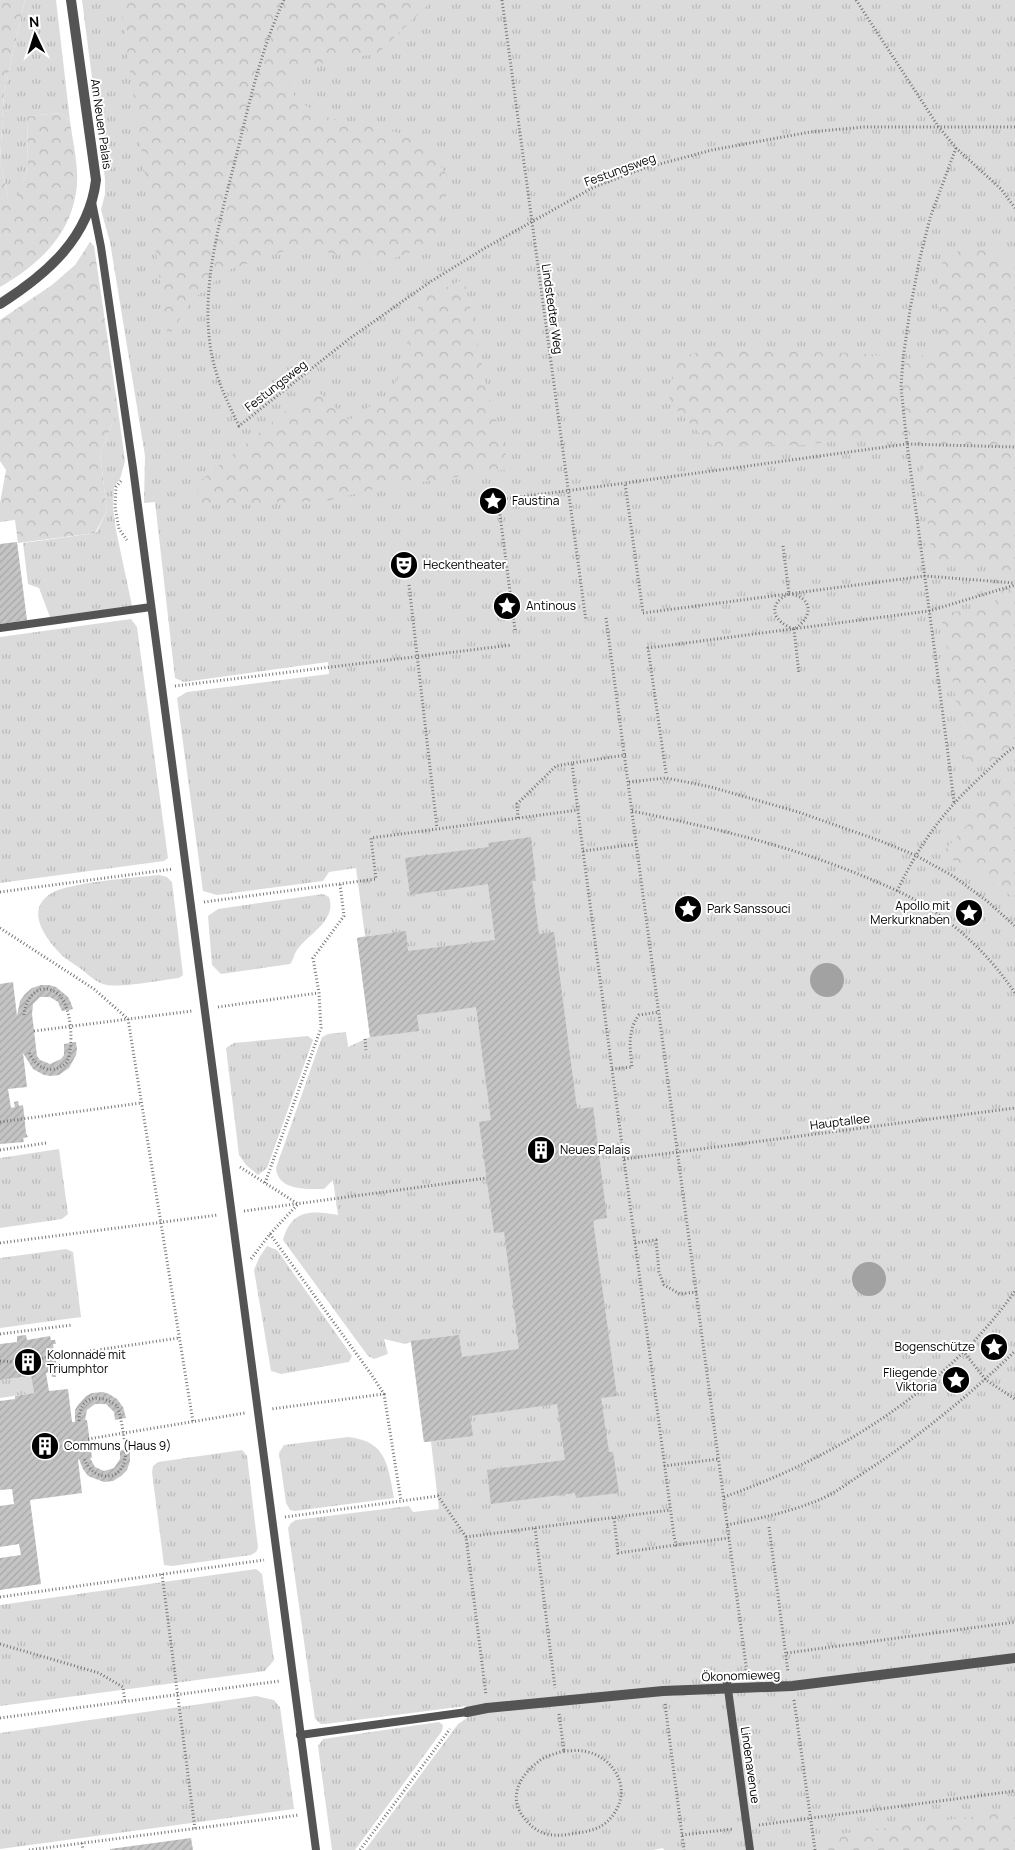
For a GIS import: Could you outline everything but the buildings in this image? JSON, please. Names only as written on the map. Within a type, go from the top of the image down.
[{"type":"street","name":"Am Neuen Palais","points":[[0,304],[25,288],[62,256],[92,202],[96,180],[71,0]]},
{"type":"street","name":"Ökonomieweg","points":[[463,1713],[488,1708],[557,1700],[727,1685],[749,1688],[792,1686],[1015,1658]]},
{"type":"lane","points":[[92,202],[101,247],[151,607],[316,1850]]},
{"type":"lane","points":[[0,628],[151,607]]},
{"type":"lane","name":"Lindenavenue","points":[[727,1685],[750,1850]]},
{"type":"lane","points":[[300,1735],[463,1713]]},
{"type":"path","name":"Festungsweg","points":[[284,0],[270,30],[254,84],[222,211],[211,270],[209,312],[211,350],[216,377],[239,426],[349,340],[430,282],[485,248],[594,187],[645,168],[712,150],[810,132],[864,127],[1015,127]]},
{"type":"path","name":"Lindstedter Weg","points":[[502,0],[586,620]]},
{"type":"path","points":[[856,0],[938,126],[956,148],[1001,189],[1015,208]]},
{"type":"path","points":[[954,802],[901,387],[910,310],[919,262],[930,218],[956,148]]},
{"type":"path","points":[[515,630],[498,500],[907,444],[1015,447]]},
{"type":"path","points":[[625,483],[643,613],[925,576],[1015,584]]},
{"type":"path","points":[[783,546],[789,594]]},
{"type":"path","points":[[666,773],[648,648],[930,611],[1015,584]]},
{"type":"path","points":[[409,585],[437,828]]},
{"type":"path","points":[[789,594],[798,595],[805,600],[809,608],[807,617],[802,624],[794,629],[778,621],[775,613],[776,604],[782,597],[789,594]]},
{"type":"path","points":[[606,618],[626,755],[636,844],[749,1688]]},
{"type":"path","points":[[794,629],[799,674]]},
{"type":"path","points":[[162,688],[512,645]]},
{"type":"path","points":[[897,890],[915,855],[933,827],[954,802],[1015,747]]},
{"type":"path","points":[[518,818],[517,804],[556,766],[626,755]]},
{"type":"path","points":[[572,763],[676,1545]]},
{"type":"path","points":[[628,782],[666,778],[712,787],[798,812],[915,855],[953,876],[988,901],[1015,926]]},
{"type":"path","points":[[191,904],[376,879],[371,838],[578,810]]},
{"type":"path","points":[[632,811],[776,844],[828,862],[897,890],[929,908],[958,929],[982,951],[1003,975],[1015,993]]},
{"type":"path","points":[[583,851],[636,844]]},
{"type":"path","points":[[0,892],[186,867]]},
{"type":"path","points":[[264,1183],[321,1028],[313,958],[344,916],[340,884]]},
{"type":"path","points":[[0,928],[94,989],[128,1019],[193,1422]]},
{"type":"path","points":[[24,1015],[26,1002],[33,993],[47,990],[54,991],[66,1004],[71,1052],[67,1062],[50,1070],[42,1068],[32,1060],[29,1052]]},
{"type":"path","points":[[34,1031],[318,993]]},
{"type":"path","points":[[612,1069],[632,1067],[630,1046],[632,1024],[639,1015],[659,1012]]},
{"type":"path","points":[[365,1040],[366,1050]]},
{"type":"path","points":[[0,1122],[141,1103]]},
{"type":"path","name":"Hauptallee","points":[[624,1159],[1015,1108]]},
{"type":"path","points":[[0,1150],[46,1143]]},
{"type":"path","points":[[225,1158],[298,1204]]},
{"type":"path","points":[[0,1243],[487,1178]]},
{"type":"path","points":[[240,1273],[270,1234],[298,1204]]},
{"type":"path","points":[[270,1234],[371,1374]]},
{"type":"path","points":[[635,1243],[656,1240],[659,1272],[664,1286],[680,1294],[696,1292]]},
{"type":"path","points":[[724,1496],[793,1469],[856,1434],[912,1396],[963,1352],[998,1314],[1015,1290]]},
{"type":"path","points":[[0,1334],[72,1325]]},
{"type":"path","points":[[0,1362],[15,1362],[179,1338]]},
{"type":"path","points":[[727,1525],[766,1517],[820,1499],[854,1479],[903,1446],[950,1410],[986,1380],[1015,1351]]},
{"type":"path","points":[[963,1352],[986,1380],[1015,1400]]},
{"type":"path","points":[[384,1394],[401,1501]]},
{"type":"path","points":[[79,1421],[84,1404],[94,1398],[105,1398],[117,1406],[123,1434],[125,1460],[114,1475],[97,1475],[88,1468],[84,1458]]},
{"type":"path","points":[[88,1439],[140,1431]]},
{"type":"path","points":[[664,1466],[719,1459]]},
{"type":"path","points":[[272,1519],[438,1496],[466,1537],[488,1708]]},
{"type":"path","points":[[466,1537],[670,1510]]},
{"type":"path","points":[[614,1518],[618,1553],[729,1538]]},
{"type":"path","points":[[769,1527],[786,1653],[1015,1622]]},
{"type":"path","points":[[535,1528],[564,1751]]},
{"type":"path","points":[[0,1596],[277,1558]]},
{"type":"path","points":[[162,1574],[195,1829]]},
{"type":"path","points":[[0,1644],[99,1673],[123,1687],[125,1702]]},
{"type":"path","points":[[0,1718],[292,1680]]},
{"type":"path","points":[[792,1686],[815,1850]]},
{"type":"path","points":[[663,1691],[684,1850]]},
{"type":"path","points":[[360,1850],[463,1713]]},
{"type":"path","points":[[564,1751],[584,1751],[608,1762],[617,1774],[622,1789],[621,1803],[613,1816],[604,1825],[593,1831],[555,1836],[536,1830],[528,1823],[517,1806],[516,1794],[519,1783],[529,1770],[544,1758],[564,1751]]},
{"type":"path","points":[[682,1835],[1015,1791]]},
{"type":"path","points":[[29,1850],[311,1814]]},
{"type":"path","points":[[82,1843],[82,1850]]},
{"type":"green space","points":[[0,0],[25,0],[4,93],[0,161]]},
{"type":"green space","points":[[25,0],[56,0],[70,121],[61,113],[27,116],[28,167],[17,202],[8,197],[0,161],[4,93]]},
{"type":"green space","name":"Park Sanssouci","points":[[82,0],[1015,0],[1015,1850],[664,1850],[663,1848],[653,1850],[365,1850],[458,1724],[467,1718],[466,1706],[325,1724],[321,1724],[315,1719],[288,1528],[296,1520],[409,1506],[413,1512],[439,1509],[431,1442],[424,1442],[411,1342],[405,1344],[384,1339],[388,1354],[374,1359],[368,1356],[283,1240],[291,1223],[303,1214],[338,1215],[333,1180],[324,1189],[294,1187],[282,1181],[278,1176],[276,1168],[322,1037],[328,1034],[346,1032],[348,1047],[370,1037],[357,938],[365,936],[356,868],[329,872],[323,881],[217,895],[203,891],[177,698],[187,692],[329,674],[328,662],[184,682],[175,678],[155,502],[144,503],[145,456],[110,242],[101,210],[105,194],[105,179]]},
{"type":"green space","points":[[120,0],[433,0],[377,54],[328,61],[286,77],[295,98],[321,116],[422,138],[450,180],[434,244],[378,264],[300,246],[231,269],[193,299],[168,337]]},
{"type":"green space","points":[[61,113],[70,121],[77,179],[77,188],[71,213],[57,239],[48,250],[37,261],[0,287],[0,161],[8,197],[17,201],[28,167],[27,116]]},
{"type":"green space","points":[[90,242],[94,246],[118,410],[100,453],[107,511],[95,533],[18,543],[15,520],[0,522],[0,503],[6,470],[0,461],[0,320],[52,285],[75,265]]},
{"type":"green space","points":[[993,247],[1015,268],[1015,765],[967,764],[941,614],[990,606],[1001,595],[998,570],[988,563],[933,566],[917,434],[848,439],[806,445],[712,446],[669,402],[674,360],[701,351],[860,353],[913,360],[938,347],[940,330],[938,287],[941,264],[962,248]]},
{"type":"green space","points":[[464,279],[487,389],[510,469],[375,489],[327,501],[194,505],[200,481],[314,388],[349,420],[393,391],[421,299]]},
{"type":"green space","points":[[118,410],[125,461],[120,479],[114,487],[113,507],[132,606],[50,617],[39,588],[28,584],[23,543],[96,533],[107,511],[100,453]]},
{"type":"green space","points":[[131,619],[137,627],[168,858],[164,861],[0,883],[0,637]]},
{"type":"green space","points":[[1015,772],[1015,899],[980,875],[941,854]]},
{"type":"green space","points":[[159,875],[167,877],[172,882],[183,975],[179,978],[129,985],[103,984],[65,958],[52,944],[41,927],[39,909],[42,901],[50,894],[59,890],[71,886]]},
{"type":"green space","points":[[323,894],[329,897],[330,905],[326,920],[297,950],[290,964],[221,974],[212,965],[208,916],[218,909]]},
{"type":"green space","points":[[308,1036],[313,1040],[267,1168],[258,1175],[246,1165],[239,1155],[226,1048],[234,1043]]},
{"type":"green space","points":[[59,1149],[68,1214],[62,1219],[0,1228],[0,1158]]},
{"type":"green space","points":[[267,1246],[277,1250],[352,1356],[349,1362],[281,1374],[271,1371],[254,1270]]},
{"type":"green space","points":[[66,1249],[73,1252],[81,1317],[0,1328],[0,1258]]},
{"type":"green space","points":[[31,1376],[34,1393],[0,1398],[0,1380]]},
{"type":"green space","points":[[348,1437],[361,1439],[378,1450],[387,1466],[394,1498],[295,1511],[290,1510],[286,1503],[279,1453],[284,1445]]},
{"type":"green space","points":[[242,1450],[247,1456],[258,1548],[256,1552],[251,1555],[172,1566],[164,1565],[152,1472],[153,1466],[158,1462]]},
{"type":"green space","points":[[256,1569],[262,1574],[274,1660],[265,1671],[0,1706],[0,1605]]},
{"type":"green space","points":[[256,1696],[274,1700],[280,1707],[294,1809],[0,1849],[0,1733]]},
{"type":"green space","points":[[439,1722],[443,1725],[442,1731],[355,1850],[332,1850],[318,1746],[323,1739]]},
{"type":"green space","points":[[1015,1811],[1015,1850],[828,1850],[826,1836]]},
{"type":"shaded area","points":[[827,963],[839,968],[844,980],[839,992],[827,997],[815,992],[810,980],[815,968]]},
{"type":"shaded area","points":[[869,1262],[881,1267],[886,1279],[881,1291],[869,1296],[857,1291],[852,1279],[857,1267]]},
{"type":"place","name":"Faustina","points":[[493,501]]},
{"type":"place","name":"Heckentheater","points":[[404,565]]},
{"type":"place","name":"Antinous","points":[[507,606]]},
{"type":"place","name":"Park Sanssouci","points":[[688,909]]},
{"type":"place","name":"Apollo mit Merkurknaben","points":[[969,913]]},
{"type":"place","name":"Neues Palais","points":[[541,1150]]},
{"type":"place","name":"Bogenschütze","points":[[994,1347]]},
{"type":"place","name":"Kolonnade mit Triumphtor","points":[[28,1362]]},
{"type":"place","name":"Fliegende Viktoria","points":[[956,1380]]},
{"type":"place","name":"Communs (Haus 9)","points":[[45,1446]]}]
